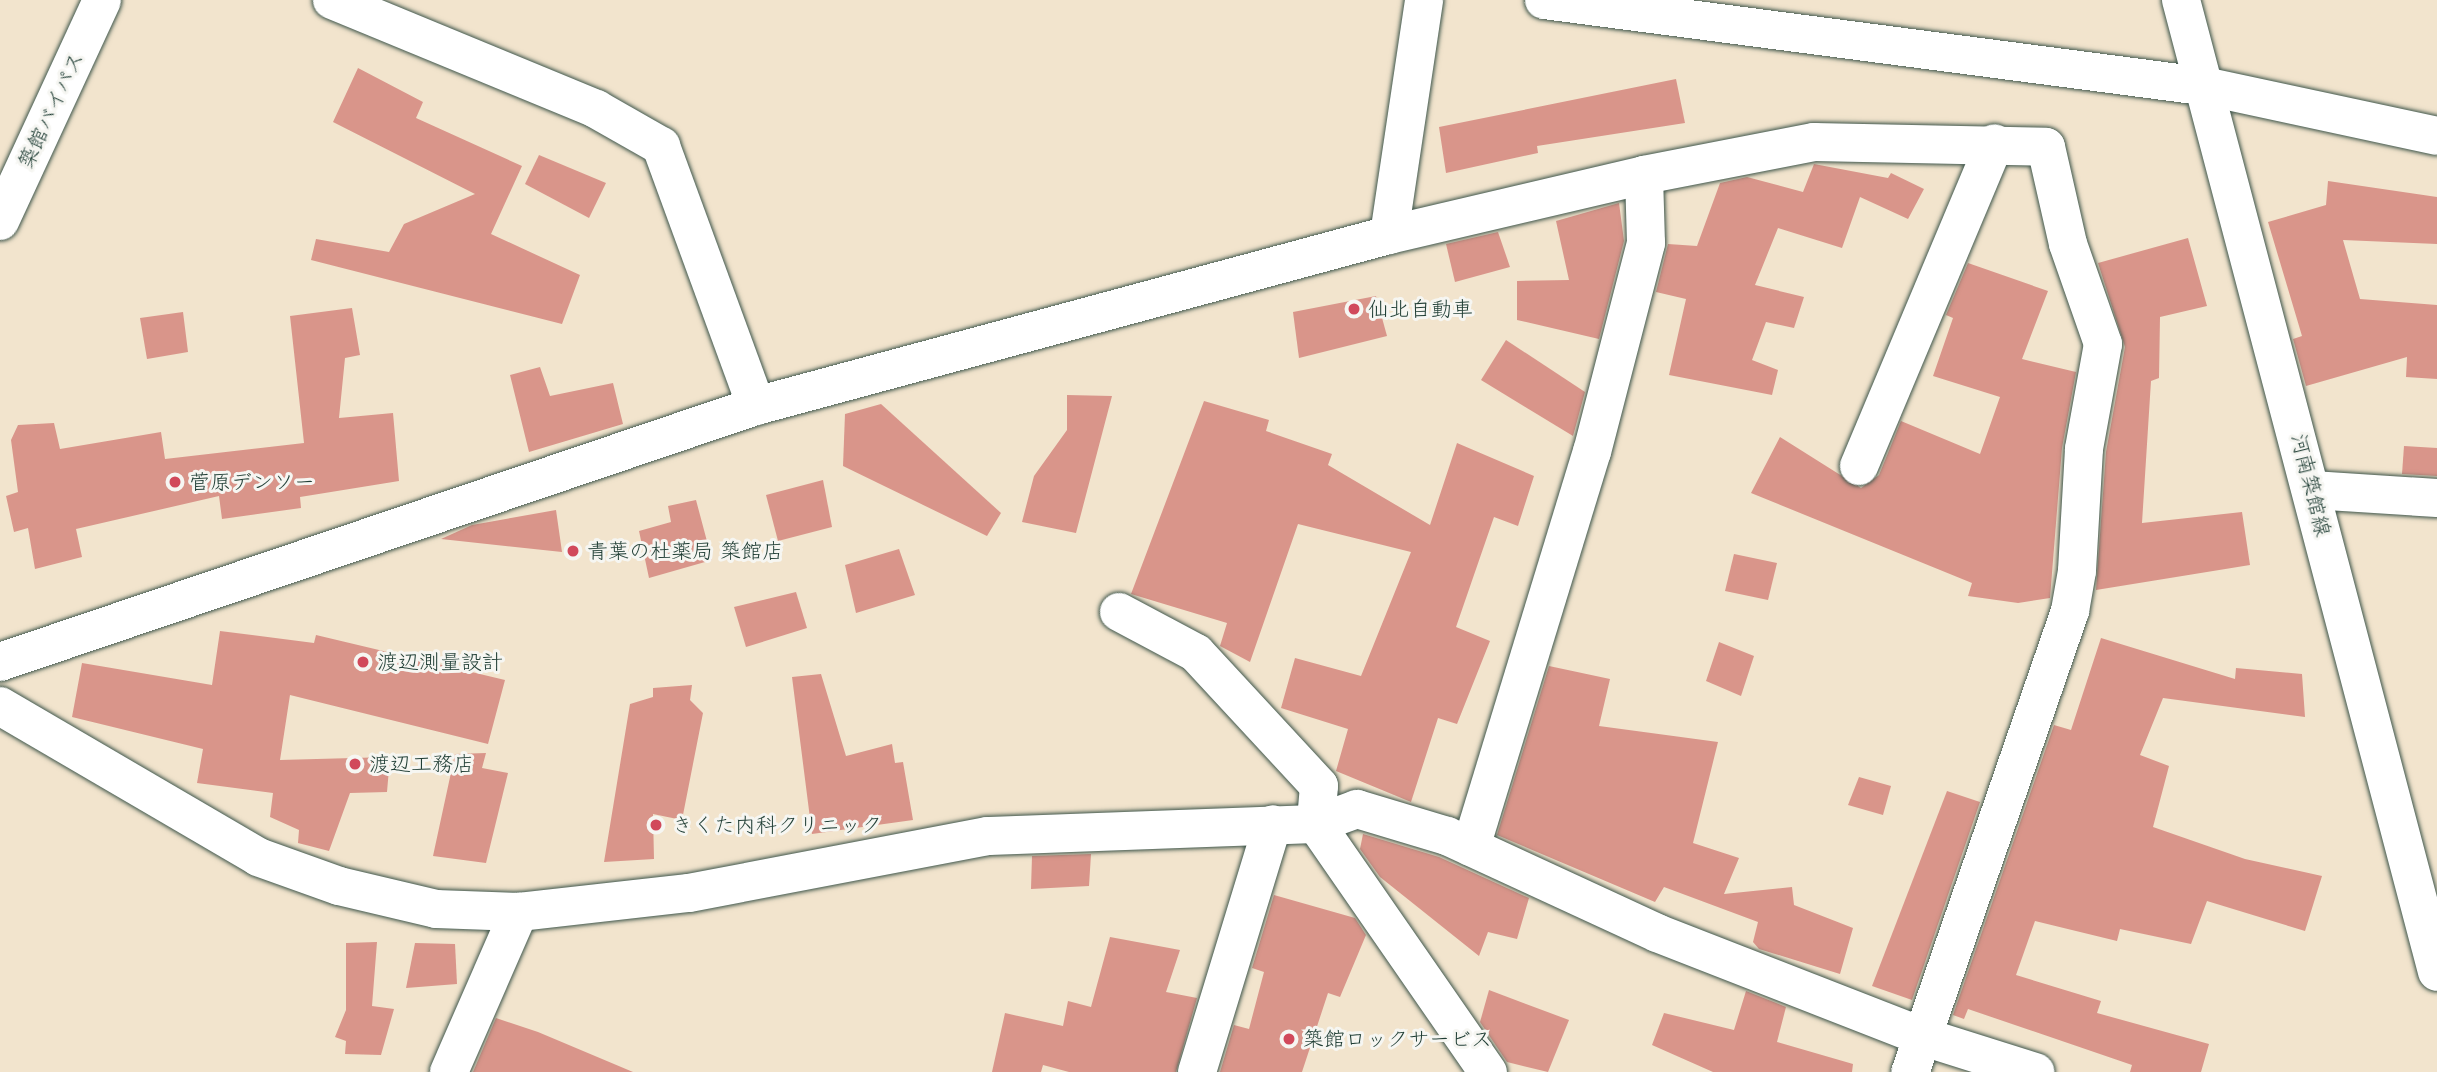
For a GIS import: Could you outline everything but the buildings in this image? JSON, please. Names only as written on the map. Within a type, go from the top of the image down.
[{"type":"main road","name":"築館バイパス","points":[[0,220],[102,0]]},
{"type":"main road","points":[[332,0],[596,110],[661,146],[756,406]]},
{"type":"main road","points":[[1389,235],[1424,0]]},
{"type":"main road","points":[[1544,0],[2209,87],[2437,136]]},
{"type":"main road","name":"河南築館線","points":[[2181,0],[2209,87],[2437,971]]},
{"type":"main road","points":[[0,662],[756,406],[1389,235],[1644,175],[1814,142],[1996,143],[2046,148],[2068,244],[2103,344],[2084,449],[2070,611],[1910,1072]]},
{"type":"main road","points":[[1859,466],[1996,143]]},
{"type":"main road","points":[[1471,847],[1592,452],[1646,243],[1644,175]]},
{"type":"main road","points":[[2312,489],[2437,498]]},
{"type":"main road","points":[[1119,612],[1196,653],[1319,786],[1317,824],[1488,1072]]},
{"type":"main road","points":[[0,706],[258,857],[339,886],[436,909],[519,912],[689,894],[988,836],[1317,824],[1357,809],[1471,847],[1657,933],[1921,1036],[2035,1072]]},
{"type":"main road","points":[[1197,1072],[1273,824]]},
{"type":"main road","points":[[449,1072],[519,912]]},
{"type":"place","name":"仙北自動車","points":[[1354,309]]},
{"type":"place","name":"菅原デンソー","points":[[175,482]]},
{"type":"place","name":"青葉の杜薬局 築館店","points":[[573,551]]},
{"type":"place","name":"渡辺測量設計","points":[[363,662]]},
{"type":"place","name":"渡辺工務店","points":[[355,764]]},
{"type":"place","name":"きくた内科クリニック","points":[[656,825]]},
{"type":"place","name":"築館ロックサービス","points":[[1289,1039]]}]
